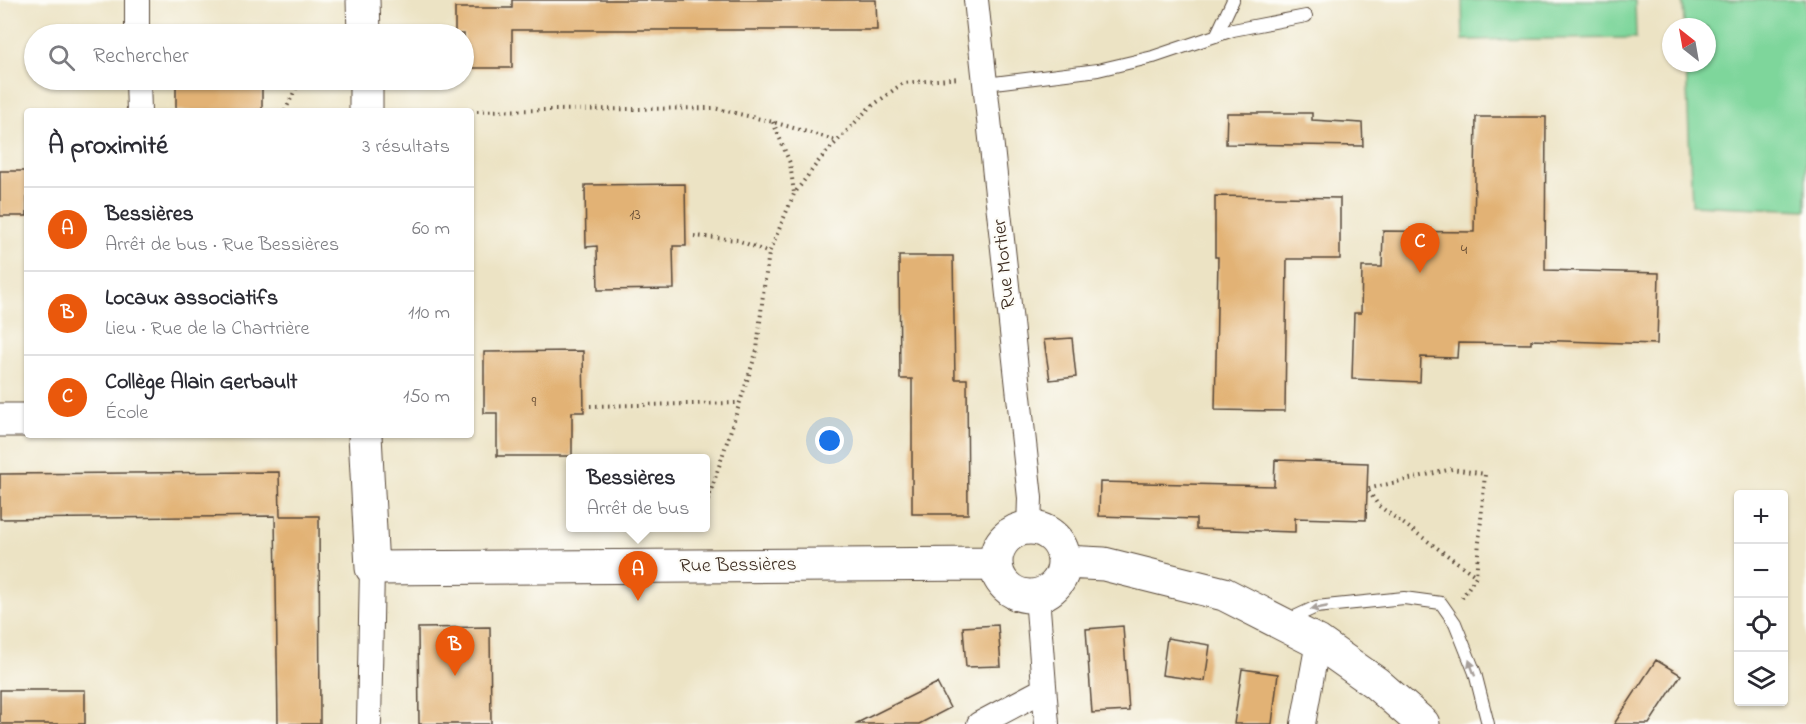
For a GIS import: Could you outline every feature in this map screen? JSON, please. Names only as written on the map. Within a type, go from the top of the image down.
[{"type":"street","points":[[137,0],[137,24]]},
{"type":"street","points":[[363,0],[364,24]]},
{"type":"street","name":"Rue Mortier","points":[[976,0],[1030,498],[1029,528]]},
{"type":"street","points":[[138,90],[138,108]]},
{"type":"street","points":[[358,90],[365,108]]},
{"type":"street","points":[[0,420],[24,420]]},
{"type":"street","points":[[365,438],[372,568],[369,724]]},
{"type":"street","points":[[1029,528],[1050,534],[1062,552],[1064,562],[1062,574],[1056,584],[1037,596],[1014,593],[998,576],[995,564],[1001,543],[1018,530],[1029,528]]},
{"type":"street","points":[[1064,562],[1104,564],[1224,594],[1318,642],[1376,683],[1423,724]]},
{"type":"street","name":"Rue Bessières","points":[[372,568],[995,564]]},
{"type":"street","points":[[1037,596],[1047,724]]},
{"type":"street","points":[[1303,724],[1318,642]]},
{"type":"street","points":[[979,724],[1043,690]]},
{"type":"lane","points":[[1216,36],[1233,0]]},
{"type":"lane","points":[[985,80],[1098,70],[1153,57],[1233,30],[1306,16]]},
{"type":"lane","points":[[1282,623],[1316,607],[1404,598],[1441,603],[1455,623],[1475,673],[1488,724]]},
{"type":"path","points":[[710,490],[757,350],[762,294],[769,253],[794,194],[821,158],[868,109],[903,83],[985,80]]},
{"type":"path","points":[[286,108],[295,90]]},
{"type":"path","points":[[474,111],[714,108],[837,141]]},
{"type":"path","points":[[773,122],[790,163],[794,194]]},
{"type":"path","points":[[694,236],[738,240],[769,253]]},
{"type":"path","points":[[590,406],[738,403]]},
{"type":"path","points":[[1451,617],[1476,576],[1485,474],[1452,469],[1367,489],[1379,506],[1476,576]]},
{"type":"green space","points":[[1462,0],[1635,0],[1636,38],[1463,40]]},
{"type":"green space","points":[[1683,0],[1806,0],[1806,210],[1692,205],[1686,72],[1716,72],[1716,18],[1684,18]]},
{"type":"building","points":[[512,0],[876,0],[877,30],[512,30],[512,68],[474,68],[474,24],[455,24],[455,8],[512,8]]},
{"type":"building","points":[[176,90],[262,90],[262,108],[176,108]]},
{"type":"building","points":[[1227,113],[1312,113],[1312,120],[1362,123],[1363,146],[1226,144]]},
{"type":"building","points":[[1476,117],[1546,117],[1545,270],[1659,273],[1657,344],[1531,340],[1531,344],[1458,343],[1457,358],[1421,357],[1420,382],[1352,379],[1354,313],[1361,313],[1362,267],[1382,267],[1383,231],[1474,232]]},
{"type":"building","points":[[0,171],[24,171],[24,216],[0,216]]},
{"type":"building","points":[[685,184],[686,246],[673,246],[674,289],[598,290],[597,246],[586,247],[585,185]]},
{"type":"building","points":[[1215,196],[1340,198],[1340,259],[1287,259],[1285,411],[1215,410],[1218,257],[1215,257]]},
{"type":"building","points":[[899,256],[953,256],[955,379],[967,379],[968,514],[912,514],[912,379],[900,379]]},
{"type":"building","points":[[1072,338],[1076,377],[1050,380],[1044,340]]},
{"type":"building","points":[[583,351],[584,412],[572,412],[572,454],[566,454],[566,456],[497,456],[497,413],[484,413],[484,352]]},
{"type":"building","points":[[1275,460],[1368,463],[1366,520],[1295,518],[1295,532],[1196,529],[1196,519],[1099,516],[1100,482],[1274,486]]},
{"type":"building","points":[[279,472],[280,516],[319,516],[320,724],[278,724],[275,516],[0,519],[0,474]]},
{"type":"building","points":[[998,625],[1001,666],[966,667],[963,627]]},
{"type":"building","points":[[1123,626],[1129,711],[1092,713],[1086,629]]},
{"type":"building","points":[[490,627],[491,724],[419,724],[418,628]]},
{"type":"building","points":[[1167,638],[1210,645],[1205,681],[1162,675]]},
{"type":"building","points":[[1656,660],[1681,675],[1649,724],[1614,724]]},
{"type":"building","points":[[1242,669],[1278,674],[1272,724],[1234,724]]},
{"type":"building","points":[[937,683],[950,708],[919,724],[855,724]]},
{"type":"building","points":[[0,690],[85,690],[85,724],[0,724]]},
{"type":"place","name":"Collège Alain Gerbault","points":[[1420,273]]},
{"type":"place","name":"Bessières","points":[[638,601]]},
{"type":"place","name":"Locaux associatifs","points":[[455,676]]}]
